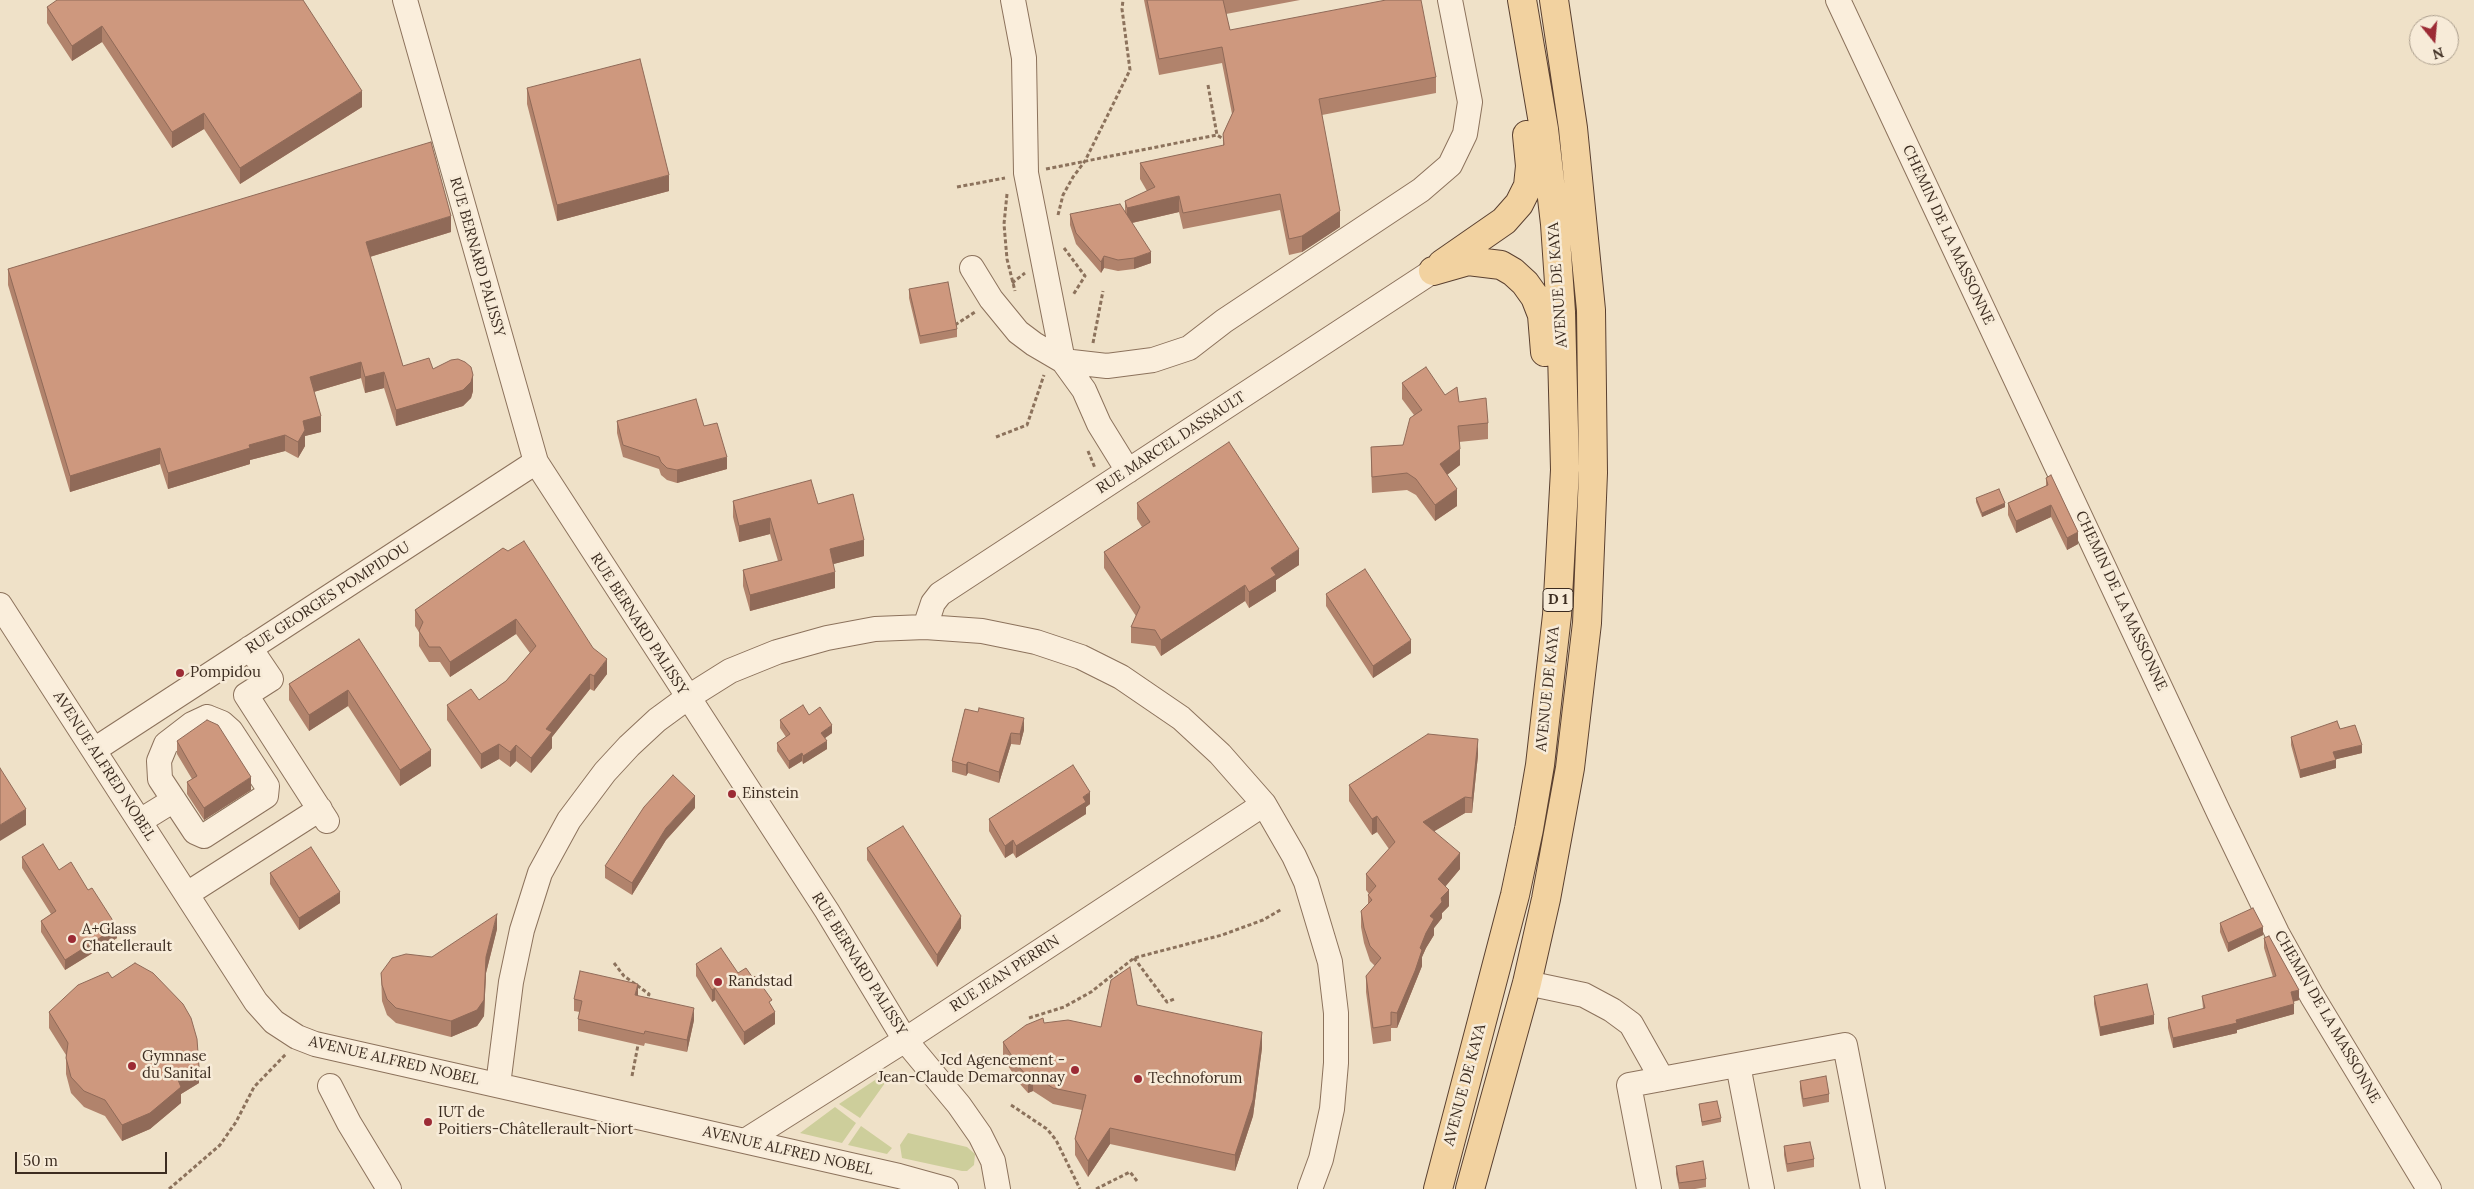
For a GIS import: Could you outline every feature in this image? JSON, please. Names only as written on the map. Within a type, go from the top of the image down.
[{"type":"main road","points":[[1433,271],[1504,220],[1520,204],[1528,186],[1530,166],[1512,0]]},
{"type":"main road","name":"AVENUE DE KAYA","points":[[1438,1189],[1515,895],[1529,829],[1540,765],[1556,615],[1565,470],[1564,403],[1555,224],[1544,129],[1522,0]]},
{"type":"main road","name":"AVENUE DE KAYA","points":[[1470,1189],[1527,983],[1557,842],[1570,768],[1586,632],[1592,528],[1593,402],[1590,301],[1574,128],[1554,0]]},
{"type":"main road","points":[[1433,271],[1468,260],[1501,265],[1525,283],[1535,298],[1542,315],[1550,453],[1547,540],[1529,829]]},
{"type":"street","name":"RUE BERNARD PALISSY","points":[[405,0],[536,462],[687,698],[827,911],[905,1040],[959,1105],[980,1135],[992,1161],[998,1189]]},
{"type":"street","points":[[1013,0],[1024,58],[1026,174],[1052,371]]},
{"type":"street","points":[[1052,371],[1153,360],[1189,348],[1224,321],[1421,190],[1450,165],[1465,134],[1470,102],[1450,0]]},
{"type":"street","name":"CHEMIN DE LA MASSONNE","points":[[1838,0],[2273,924],[2312,996],[2429,1189]]},
{"type":"street","points":[[972,268],[991,299],[1018,332],[1034,344],[1052,371],[1084,390],[1099,424],[1128,471]]},
{"type":"street","name":"RUE MARCEL DASSAULT","points":[[925,627],[933,603],[940,594],[1433,271]]},
{"type":"street","name":"RUE GEORGES POMPIDOU","points":[[94,750],[536,462]]},
{"type":"street","name":"AVENUE ALFRED NOBEL","points":[[0,605],[256,1002],[274,1022],[297,1037],[315,1044],[899,1176],[946,1189]]},
{"type":"street","points":[[498,1085],[510,982],[522,930],[540,874],[569,820],[605,772],[657,720],[687,698],[730,671],[776,652],[827,638],[863,631],[925,627],[982,631],[1036,642],[1081,657],[1121,676],[1188,724],[1220,754],[1264,804],[1294,856],[1306,882],[1330,962],[1336,1013],[1336,1063],[1332,1109],[1321,1159],[1310,1189]]},
{"type":"street","points":[[187,894],[323,815],[246,695],[271,679],[250,648]]},
{"type":"street","points":[[174,697],[192,724]]},
{"type":"street","points":[[207,717],[222,722],[231,731],[267,786],[266,796],[204,836],[195,832],[160,779],[159,761],[166,744],[192,724],[207,717]]},
{"type":"street","points":[[140,821],[174,800]]},
{"type":"street","name":"RUE JEAN PERRIN","points":[[745,1141],[905,1040],[1264,804]]},
{"type":"street","points":[[1527,983],[1584,995],[1612,1010],[1631,1024],[1662,1079]]},
{"type":"street","points":[[1649,1189],[1629,1085],[1845,1045],[1873,1189]]},
{"type":"street","points":[[1738,1065],[1762,1189]]},
{"type":"street","points":[[330,1086],[348,1123],[389,1189]]},
{"type":"path","points":[[1058,223],[1063,195],[1072,177],[1085,161],[1130,70],[1122,9],[1123,0]]},
{"type":"path","points":[[1208,85],[1217,135]]},
{"type":"path","points":[[957,187],[1217,135],[1226,140]]},
{"type":"path","points":[[1062,246],[1086,276]]},
{"type":"path","points":[[1084,444],[1104,487]]},
{"type":"path","points":[[1029,1018],[1064,1007],[1091,992],[1134,958],[1222,934],[1263,920],[1282,909]]},
{"type":"path","points":[[1134,958],[1167,1002],[1174,999]]},
{"type":"path","points":[[614,963],[624,976],[649,994],[645,1009]]},
{"type":"path","points":[[169,1189],[220,1146],[236,1122],[254,1087],[282,1060],[297,1037]]},
{"type":"path","points":[[632,1076],[638,1045]]},
{"type":"path","points":[[1011,1105],[1047,1129],[1056,1140],[1080,1189]]},
{"type":"path","points":[[1096,1189],[1130,1172],[1137,1181]]},
{"type":"green space","points":[[878,1078],[885,1083],[860,1118],[839,1104]]},
{"type":"green space","points":[[835,1107],[856,1123],[842,1143],[800,1133]]},
{"type":"green space","points":[[861,1126],[892,1148],[887,1154],[848,1145]]},
{"type":"green space","points":[[908,1133],[967,1147],[975,1154],[974,1165],[967,1171],[962,1171],[902,1158],[900,1145]]},
{"type":"building","points":[[57,0],[303,0],[362,91],[240,168],[204,113],[172,132],[102,26],[72,46],[47,7]]},
{"type":"building","points":[[1147,0],[1223,0],[1230,30],[1386,0],[1421,0],[1436,77],[1319,99],[1340,211],[1302,236],[1289,239],[1280,194],[1183,213],[1179,196],[1127,208],[1125,201],[1155,187],[1140,163],[1224,145],[1223,134],[1234,110],[1222,47],[1159,59]]},
{"type":"building","points":[[640,59],[669,175],[557,205],[527,88]]},
{"type":"building","points":[[431,142],[451,216],[366,242],[403,366],[429,358],[433,369],[451,360],[458,359],[471,367],[473,375],[471,382],[463,390],[396,410],[384,372],[365,377],[361,362],[310,377],[321,416],[303,421],[305,430],[298,442],[285,435],[249,445],[250,448],[168,473],[160,448],[70,476],[8,269]]},
{"type":"building","points":[[1120,204],[1151,252],[1134,258],[1118,260],[1104,256],[1101,262],[1076,233],[1070,214]]},
{"type":"building","points":[[948,282],[957,329],[920,336],[909,289]]},
{"type":"building","points":[[1426,367],[1445,395],[1457,387],[1459,402],[1486,398],[1488,423],[1458,426],[1460,449],[1440,464],[1457,489],[1435,505],[1416,479],[1407,473],[1372,477],[1371,447],[1403,445],[1410,418],[1422,410],[1402,383]]},
{"type":"building","points":[[696,399],[704,426],[717,423],[727,457],[677,470],[667,468],[659,457],[623,445],[617,421]]},
{"type":"building","points":[[1229,442],[1299,549],[1271,568],[1276,575],[1249,592],[1245,585],[1161,640],[1155,630],[1131,627],[1140,607],[1104,552],[1150,522],[1137,503]]},
{"type":"building","points":[[2051,475],[2078,532],[2067,538],[2051,505],[2016,521],[2008,503],[2048,485],[2046,478]]},
{"type":"building","points":[[811,480],[818,504],[853,494],[864,540],[830,549],[835,572],[750,595],[743,570],[782,560],[770,518],[739,526],[733,501]]},
{"type":"building","points":[[1999,489],[2005,503],[1982,513],[1976,498]]},
{"type":"building","points":[[524,541],[593,648],[607,659],[594,676],[590,674],[546,729],[552,732],[531,758],[516,745],[510,752],[499,744],[481,754],[447,705],[471,689],[479,700],[506,681],[536,646],[516,619],[450,662],[440,647],[429,647],[419,631],[423,622],[415,610],[503,548],[508,551]]},
{"type":"building","points":[[1365,569],[1411,640],[1373,666],[1326,594]]},
{"type":"building","points":[[359,639],[431,750],[400,770],[348,690],[309,715],[289,684]]},
{"type":"building","points":[[803,705],[809,715],[820,707],[832,725],[821,733],[827,741],[803,756],[802,753],[789,761],[777,743],[790,734],[780,720]]},
{"type":"building","points":[[979,708],[1024,718],[1020,734],[1011,733],[999,772],[968,762],[966,765],[952,761],[965,709],[978,712]]},
{"type":"building","points":[[207,720],[218,725],[251,777],[204,808],[187,782],[197,776],[177,741]]},
{"type":"building","points":[[2337,721],[2340,729],[2355,725],[2362,745],[2333,752],[2336,760],[2300,770],[2291,737]]},
{"type":"building","points":[[1428,734],[1478,739],[1472,798],[1465,797],[1423,822],[1460,853],[1438,879],[1449,890],[1441,898],[1442,902],[1430,916],[1434,919],[1420,948],[1422,950],[1415,971],[1397,1013],[1391,1012],[1391,1025],[1373,1028],[1366,976],[1381,958],[1370,946],[1361,911],[1372,900],[1368,895],[1376,886],[1366,874],[1395,842],[1377,816],[1372,819],[1349,785]]},
{"type":"building","points":[[1073,765],[1090,792],[1083,797],[1086,802],[1016,846],[1013,840],[1005,846],[989,819]]},
{"type":"building","points":[[0,768],[26,809],[0,825]]},
{"type":"building","points":[[673,775],[695,796],[666,828],[632,883],[605,866],[644,807]]},
{"type":"building","points":[[903,826],[961,916],[937,955],[867,848]]},
{"type":"building","points":[[43,844],[59,870],[71,862],[88,890],[92,888],[117,927],[65,960],[41,921],[56,911],[22,857]]},
{"type":"building","points":[[311,847],[340,892],[299,918],[270,873]]},
{"type":"building","points":[[2253,908],[2263,927],[2228,943],[2220,923]]},
{"type":"building","points":[[497,914],[486,957],[484,1000],[477,1010],[451,1021],[396,1008],[387,999],[382,985],[381,973],[392,958],[406,954],[432,957]]},
{"type":"building","points":[[2269,936],[2299,990],[2291,992],[2294,1004],[2236,1020],[2237,1023],[2173,1038],[2168,1018],[2205,1008],[2202,996],[2276,976],[2264,938]]},
{"type":"building","points":[[721,948],[738,973],[746,968],[753,978],[755,976],[772,1000],[769,1002],[775,1012],[744,1032],[715,988],[712,990],[696,964]]},
{"type":"building","name":"Gymnase du Sanital","points":[[135,963],[153,973],[183,1004],[191,1018],[197,1039],[199,1067],[178,1080],[181,1087],[150,1113],[122,1125],[105,1100],[84,1091],[71,1077],[66,1058],[68,1043],[49,1012],[78,985],[108,972],[112,978]]},
{"type":"building","name":"Technoforum","points":[[1130,967],[1137,1005],[1262,1032],[1253,1100],[1235,1155],[1110,1128],[1088,1161],[1075,1139],[1086,1095],[1053,1088],[1033,1075],[1028,1077],[1019,1067],[1003,1042],[1026,1025],[1043,1018],[1044,1023],[1068,1020],[1101,1027],[1111,980]]},
{"type":"building","points":[[580,971],[638,984],[635,995],[694,1008],[687,1040],[645,1031],[644,1034],[578,1019],[582,1001],[574,999]]},
{"type":"building","points":[[2147,984],[2154,1015],[2100,1027],[2094,996]]},
{"type":"building","points":[[1826,1076],[1829,1094],[1803,1099],[1800,1081]]},
{"type":"building","points":[[1717,1101],[1721,1118],[1702,1122],[1699,1104]]},
{"type":"building","points":[[1810,1142],[1814,1159],[1787,1164],[1784,1146]]},
{"type":"building","points":[[1703,1161],[1706,1179],[1679,1183],[1676,1166]]},
{"type":"place","name":"Pompidou","points":[[180,673]]},
{"type":"place","name":"Einstein","points":[[732,794]]},
{"type":"place","name":"A+Glass Chatellerault","points":[[72,939]]},
{"type":"place","name":"Randstad","points":[[718,982]]},
{"type":"place","name":"Gymnase du Sanital","points":[[132,1066]]},
{"type":"place","name":"Jcd Agencement - Jean-Claude Demarconnay","points":[[1075,1070]]},
{"type":"place","name":"Technoforum","points":[[1138,1079]]},
{"type":"place","name":"IUT de Poitiers-Châtellerault-Niort","points":[[428,1122]]}]
